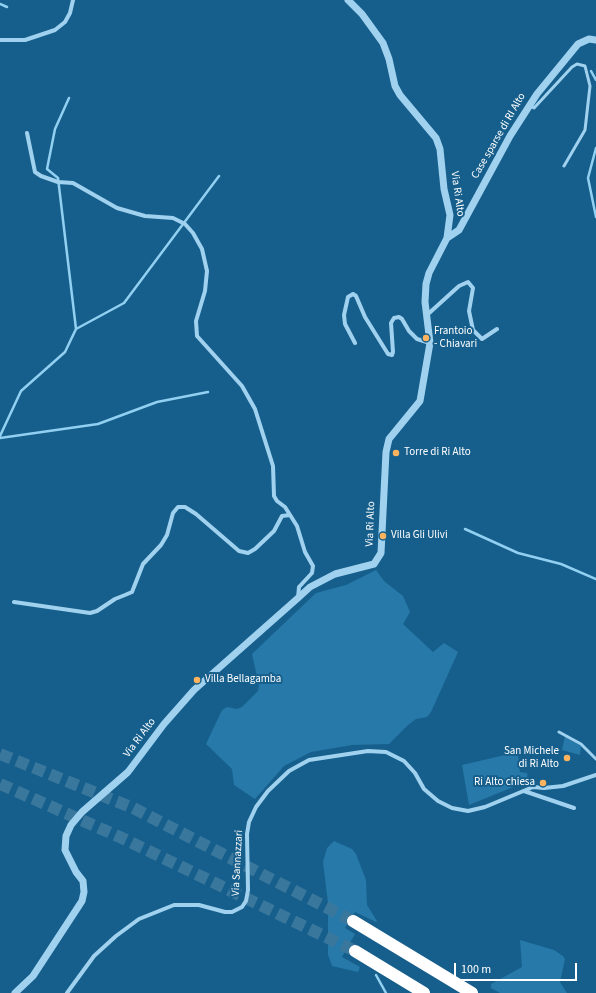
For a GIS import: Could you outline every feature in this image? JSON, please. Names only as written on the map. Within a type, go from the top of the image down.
[{"type":"highway","points":[[353,921],[472,993]]},
{"type":"highway","points":[[355,952],[424,993]]},
{"type":"street","points":[[0,40],[25,40],[55,30],[65,22],[70,13],[73,0]]},
{"type":"street","name":"Via Ri Alto","points":[[15,993],[33,976],[82,901],[84,892],[83,881],[76,872],[65,850],[66,836],[71,825],[82,812],[128,772],[164,724],[194,690],[298,598],[322,580],[335,574],[374,564],[381,553],[384,478],[389,439],[420,401],[430,343],[425,302],[428,273],[447,238],[450,215],[444,189],[440,148],[436,138],[400,95],[395,86],[389,59],[383,43],[362,14],[348,0]]},
{"type":"street","name":"Case sparse di RI Alto","points":[[447,238],[459,230],[510,136],[529,106],[578,44],[589,39],[596,40]]},
{"type":"street","points":[[26,133],[35,172],[41,176],[58,182],[73,183],[117,208],[145,216],[173,218],[185,224],[193,233],[202,249],[207,271],[205,291],[196,320],[197,336],[242,386],[255,408],[273,466],[274,496],[277,502],[285,507],[298,526],[305,552],[313,566],[312,573],[299,587],[298,598]]},
{"type":"street","points":[[427,315],[459,286],[468,282],[474,288],[469,310],[473,330],[482,339],[496,329]]},
{"type":"street","points":[[354,343],[349,334],[344,315],[348,297],[353,294],[356,296],[365,317],[388,354],[392,355],[393,352],[391,323],[394,318],[399,317],[402,319],[409,331],[417,339],[430,343]]},
{"type":"street","points":[[14,602],[90,613],[97,611],[115,598],[132,592],[143,564],[161,545],[167,535],[173,513],[178,507],[184,507],[196,514],[239,551],[248,553],[255,549],[274,531],[282,516],[290,515]]},
{"type":"street","name":"Via Sannazzari","points":[[67,993],[94,956],[116,936],[139,919],[174,905],[200,905],[225,912],[232,912],[242,907],[246,901],[248,890],[247,834],[256,807],[268,792],[298,765],[309,760],[331,755],[368,751],[386,752],[404,761],[415,773],[424,789],[438,801],[452,808],[468,811],[485,807],[524,791]]},
{"type":"street","points":[[524,791],[533,787],[544,788],[563,786],[596,775]]},
{"type":"street","points":[[524,791],[574,808]]},
{"type":"lane","points":[[529,106],[534,108],[572,67],[577,64],[586,66],[590,86],[586,130],[564,166]]},
{"type":"lane","points":[[559,732],[580,744],[596,758]]},
{"type":"shaded area","points":[[376,570],[384,581],[403,596],[410,612],[403,624],[433,652],[444,643],[458,652],[431,712],[427,717],[416,719],[408,725],[389,744],[352,745],[311,752],[284,766],[255,799],[234,785],[232,769],[206,744],[222,710],[227,707],[237,709],[242,707],[258,691],[259,686],[252,654],[316,593],[346,585]]},
{"type":"shaded area","points":[[565,736],[581,746],[580,755],[562,750]]},
{"type":"shaded area","points":[[518,752],[520,772],[527,773],[528,781],[469,805],[462,765]]},
{"type":"shaded area","points":[[334,841],[352,849],[356,854],[366,880],[367,905],[377,921],[376,922],[355,912],[345,928],[355,934],[342,957],[360,967],[358,972],[332,966],[328,955],[328,903],[323,862],[327,848]]},
{"type":"shaded area","points":[[520,940],[554,950],[563,956],[565,959],[560,982],[567,993],[500,993],[491,988],[491,984],[522,967]]},
{"type":"waterway","points":[[0,4],[7,7]]},
{"type":"waterway","points":[[591,71],[596,80]]},
{"type":"waterway","points":[[0,436],[21,391],[65,352],[76,329],[58,178],[47,169],[55,129],[69,98]]},
{"type":"waterway","points":[[596,148],[588,178],[596,217]]},
{"type":"waterway","points":[[76,329],[124,303],[219,176]]},
{"type":"waterway","points":[[0,438],[98,424],[157,402],[208,392]]},
{"type":"waterway","points":[[465,529],[518,553],[561,564],[596,579]]},
{"type":"waterway","points":[[376,975],[386,993]]},
{"type":"tunnel","points":[[0,754],[133,808],[353,921]]},
{"type":"tunnel","points":[[0,784],[122,838],[355,951]]},
{"type":"place","name":"Frantoio - Chiavari","points":[[426,338]]},
{"type":"place","name":"Torre di Ri Alto","points":[[396,453]]},
{"type":"place","name":"Villa Gli Ulivi","points":[[383,536]]},
{"type":"place","name":"Villa Bellagamba","points":[[197,680]]},
{"type":"place","name":"San Michele di Ri Alto","points":[[567,758]]},
{"type":"place","name":"Ri Alto chiesa","points":[[543,783]]}]
